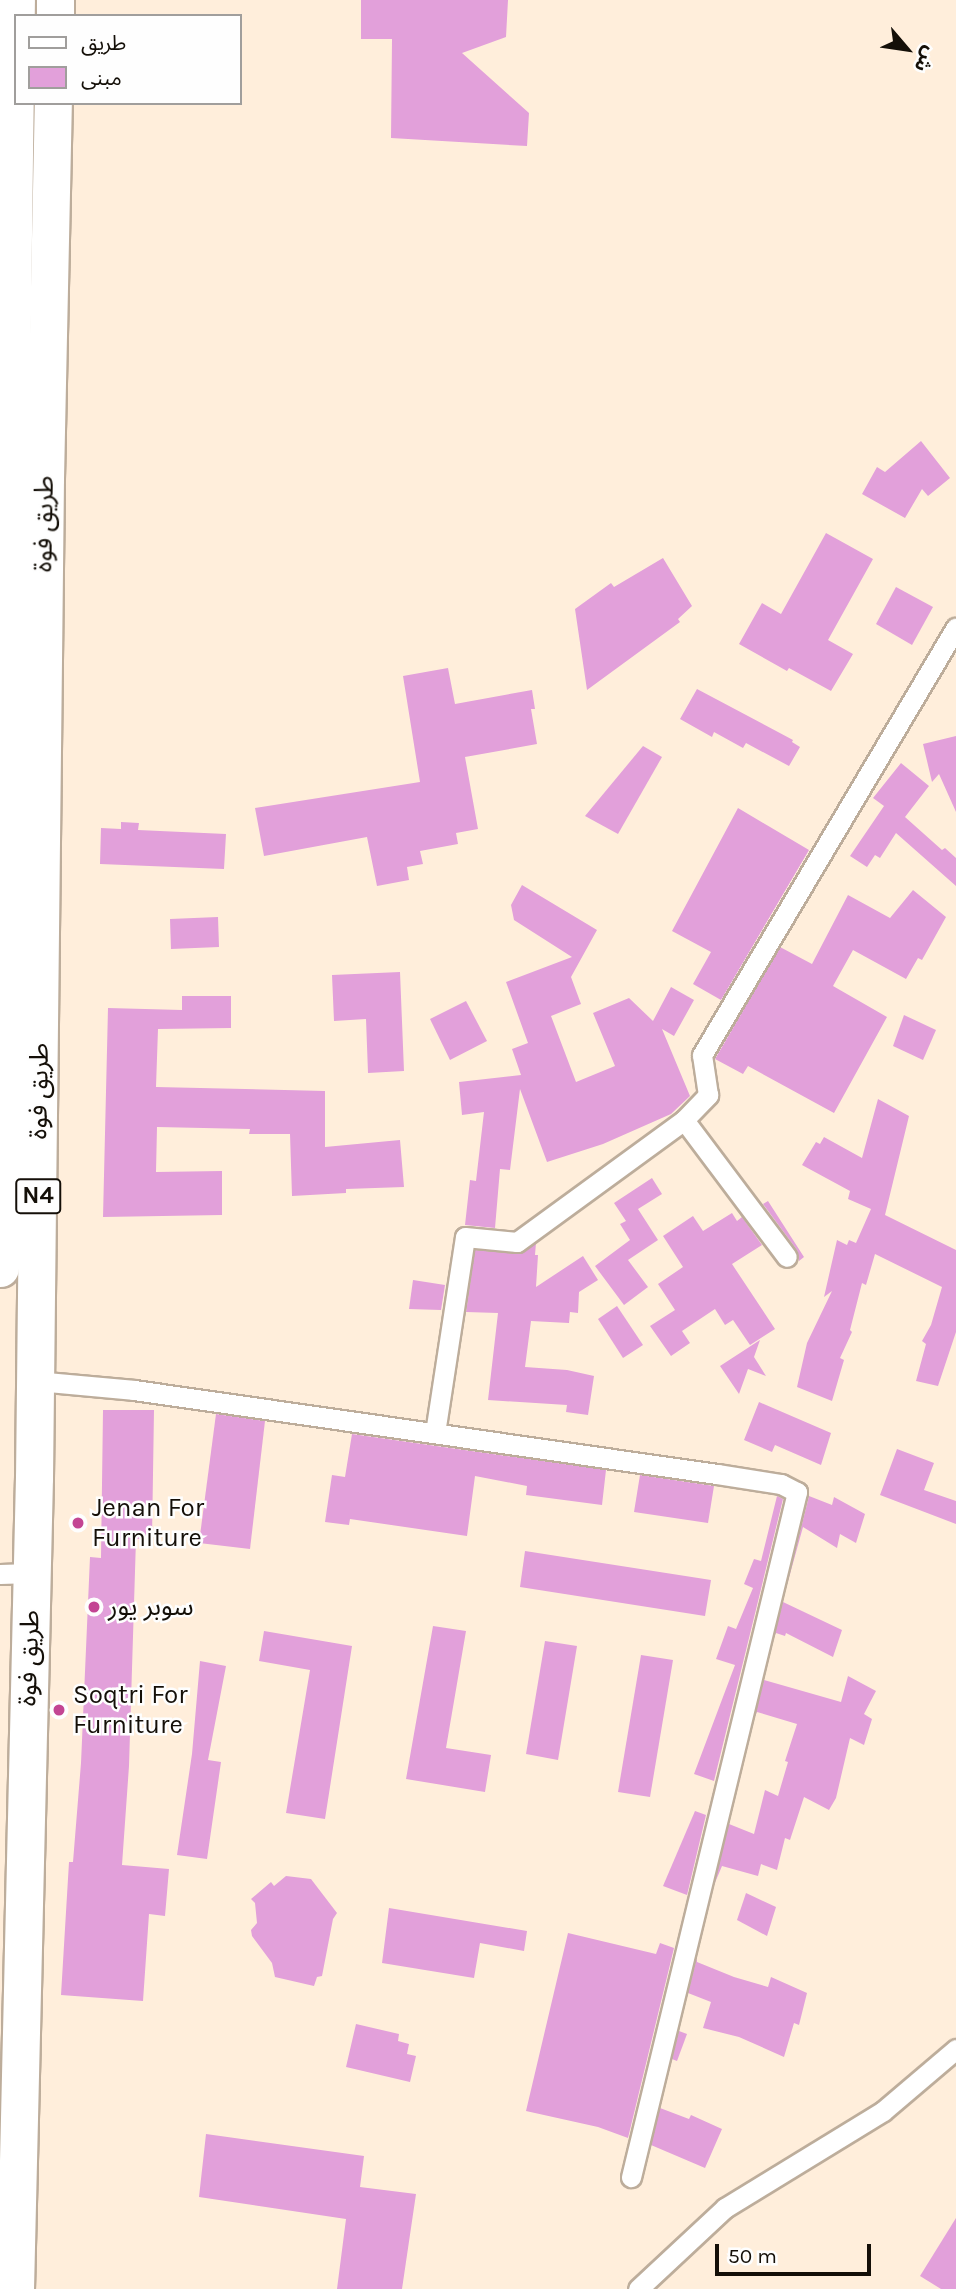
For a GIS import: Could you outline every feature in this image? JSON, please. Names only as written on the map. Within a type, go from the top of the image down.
[{"type":"highway","name":"طريق فوة","points":[[0,1268],[15,105]]},
{"type":"highway","name":"طريق فوة","points":[[15,2289],[16,1574],[36,1381],[45,478],[53,105]]},
{"type":"street","points":[[435,1433],[465,1237],[517,1242],[684,1120],[708,1095],[702,1055],[956,628]]},
{"type":"street","points":[[684,1120],[787,1257]]},
{"type":"street","points":[[36,1381],[134,1390],[435,1433],[781,1484],[797,1492],[631,2177]]},
{"type":"street","points":[[638,2289],[725,2208],[883,2111],[956,2049]]},
{"type":"building","points":[[361,0],[508,0],[506,37],[462,53],[529,113],[527,146],[391,138],[392,39],[361,39]]},
{"type":"building","points":[[921,441],[950,478],[928,496],[922,489],[905,518],[862,494],[877,467],[885,472]]},
{"type":"building","points":[[826,533],[873,559],[828,640],[853,654],[831,691],[789,668],[787,671],[739,644],[762,603],[781,614]]},
{"type":"building","points":[[663,558],[692,606],[678,619],[680,622],[587,690],[575,609],[611,583],[614,587]]},
{"type":"building","points":[[896,587],[933,607],[912,645],[876,624]]},
{"type":"building","points":[[448,668],[455,704],[532,690],[535,709],[531,709],[537,744],[465,757],[478,829],[456,833],[458,844],[420,851],[423,864],[407,867],[409,880],[377,886],[367,837],[264,856],[255,808],[420,782],[403,676]]},
{"type":"building","points":[[697,689],[793,740],[792,742],[800,747],[789,766],[746,743],[743,748],[714,732],[712,737],[680,719]]},
{"type":"building","points":[[956,736],[956,812],[939,774],[932,782],[923,744]]},
{"type":"building","points":[[643,746],[662,757],[618,834],[585,816]]},
{"type":"building","points":[[901,763],[929,786],[905,817],[942,850],[945,848],[956,858],[956,886],[896,833],[880,858],[875,855],[867,867],[850,856],[884,806],[873,798]]},
{"type":"building","points":[[738,808],[809,850],[721,1000],[693,984],[711,952],[672,931]]},
{"type":"building","points":[[121,822],[139,823],[138,830],[226,834],[224,869],[100,864],[101,828],[121,829]]},
{"type":"building","points":[[522,885],[597,930],[571,977],[581,1004],[551,1016],[576,1082],[615,1066],[593,1013],[629,998],[653,1021],[671,987],[694,1000],[674,1036],[662,1029],[690,1096],[671,1114],[603,1144],[547,1162],[520,1089],[510,1170],[500,1169],[495,1228],[465,1225],[470,1180],[476,1181],[484,1112],[462,1115],[459,1082],[521,1075],[512,1049],[528,1043],[506,982],[572,957],[514,920],[511,905]]},
{"type":"building","points":[[913,890],[946,917],[922,960],[918,958],[906,979],[853,950],[833,986],[887,1017],[834,1113],[748,1066],[743,1074],[715,1059],[780,947],[812,964],[848,895],[890,918]]},
{"type":"building","points":[[218,917],[219,947],[171,949],[170,919]]},
{"type":"building","points":[[400,972],[404,1071],[368,1073],[366,1019],[334,1021],[332,975]]},
{"type":"building","points":[[182,996],[231,996],[231,1028],[158,1029],[156,1087],[325,1091],[325,1147],[400,1140],[404,1187],[346,1189],[346,1193],[292,1196],[290,1134],[249,1134],[250,1129],[157,1127],[156,1172],[222,1171],[222,1215],[103,1217],[108,1008],[182,1010]]},
{"type":"building","points":[[466,1001],[487,1041],[450,1060],[430,1019]]},
{"type":"building","points":[[904,1015],[936,1030],[923,1060],[893,1046]]},
{"type":"building","points":[[878,1099],[909,1116],[885,1215],[956,1250],[956,1332],[938,1386],[916,1381],[926,1344],[922,1341],[931,1325],[942,1287],[875,1254],[866,1285],[862,1283],[850,1330],[852,1332],[840,1358],[844,1360],[832,1401],[797,1387],[807,1343],[832,1291],[824,1297],[837,1240],[847,1245],[849,1240],[856,1243],[871,1209],[848,1199],[850,1191],[802,1165],[816,1142],[820,1144],[824,1137],[862,1158]]},
{"type":"building","points":[[652,1178],[662,1194],[638,1209],[658,1240],[628,1260],[648,1287],[624,1305],[595,1266],[630,1240],[620,1224],[626,1221],[614,1203]]},
{"type":"building","points":[[768,1201],[804,1257],[799,1261],[797,1250],[763,1204]]},
{"type":"building","points":[[732,1213],[737,1221],[742,1217],[762,1245],[732,1264],[775,1329],[750,1345],[733,1320],[725,1325],[715,1309],[682,1331],[690,1343],[671,1356],[650,1326],[675,1310],[658,1284],[683,1267],[663,1236],[693,1216],[703,1231]]},
{"type":"building","points":[[536,1243],[536,1287],[583,1256],[598,1280],[579,1292],[578,1313],[570,1312],[569,1323],[531,1321],[525,1367],[567,1370],[594,1376],[588,1415],[566,1412],[567,1405],[488,1400],[498,1313],[466,1312],[475,1250],[517,1254]]},
{"type":"building","points":[[413,1280],[445,1285],[441,1310],[409,1309]]},
{"type":"building","points":[[617,1306],[643,1345],[623,1358],[598,1319]]},
{"type":"building","points":[[760,1340],[754,1357],[766,1376],[748,1369],[739,1394],[720,1366]]},
{"type":"building","points":[[759,1402],[831,1433],[821,1465],[775,1445],[772,1452],[744,1440]]},
{"type":"building","points":[[103,1410],[154,1410],[152,1539],[136,1539],[129,1766],[122,1865],[169,1869],[165,1916],[149,1914],[143,2001],[61,1995],[69,1862],[73,1862],[81,1763],[90,1557],[101,1558]]},
{"type":"building","points":[[216,1414],[265,1421],[250,1549],[199,1543]]},
{"type":"building","points":[[352,1434],[606,1470],[602,1505],[526,1495],[527,1486],[475,1476],[467,1536],[350,1519],[349,1525],[325,1522],[332,1475],[345,1477]]},
{"type":"building","points":[[897,1449],[934,1463],[924,1490],[956,1501],[956,1524],[880,1495]]},
{"type":"building","points":[[640,1475],[714,1486],[708,1523],[634,1512]]},
{"type":"building","points":[[777,1496],[783,1499],[714,1781],[694,1774],[735,1665],[716,1659],[728,1626],[736,1629],[753,1588],[744,1584],[754,1559],[761,1561]]},
{"type":"building","points":[[809,1496],[832,1505],[834,1497],[865,1514],[856,1543],[840,1534],[837,1548],[803,1527],[785,1592]]},
{"type":"building","points":[[525,1551],[711,1580],[705,1616],[520,1587]]},
{"type":"building","points":[[783,1602],[842,1630],[833,1657],[786,1633],[785,1636],[776,1633],[774,1637]]},
{"type":"building","points":[[433,1626],[466,1631],[446,1748],[491,1755],[485,1792],[406,1779]]},
{"type":"building","points":[[264,1631],[352,1646],[325,1819],[286,1813],[310,1670],[259,1661]]},
{"type":"building","points":[[545,1641],[577,1646],[558,1760],[526,1754]]},
{"type":"building","points":[[641,1655],[673,1660],[650,1797],[618,1792]]},
{"type":"building","points":[[200,1661],[226,1666],[208,1760],[221,1762],[207,1859],[177,1855],[192,1754]]},
{"type":"building","points":[[848,1676],[876,1691],[864,1714],[872,1719],[864,1745],[850,1738],[836,1798],[829,1810],[804,1797],[790,1840],[785,1838],[777,1870],[761,1864],[758,1876],[722,1866],[714,1885],[729,1824],[754,1834],[765,1790],[778,1796],[788,1762],[785,1761],[797,1724],[757,1712],[755,1716],[764,1680],[841,1702]]},
{"type":"building","points":[[695,1811],[706,1815],[687,1895],[663,1886]]},
{"type":"building","points":[[286,1876],[311,1879],[337,1913],[333,1919],[322,1976],[317,1977],[314,1986],[275,1977],[272,1963],[252,1936],[251,1930],[257,1923],[255,1903],[251,1899],[271,1882],[274,1886]]},
{"type":"building","points":[[746,1893],[776,1907],[767,1936],[737,1920]]},
{"type":"building","points":[[389,1908],[527,1931],[524,1951],[480,1943],[474,1978],[382,1963]]},
{"type":"building","points":[[568,1933],[656,1954],[660,1943],[674,1948],[628,2138],[598,2127],[526,2111]]},
{"type":"building","points":[[697,1957],[697,1962],[734,1977],[768,1987],[771,1977],[807,1993],[799,2025],[794,2023],[784,2057],[739,2037],[703,2028],[711,2002],[688,1993]]},
{"type":"building","points":[[356,2024],[399,2034],[398,2041],[409,2044],[407,2054],[416,2056],[410,2082],[346,2067]]},
{"type":"building","points":[[679,2031],[687,2034],[677,2061],[672,2059]]},
{"type":"building","points":[[660,2108],[689,2119],[691,2115],[722,2129],[705,2168],[651,2145]]},
{"type":"building","points":[[206,2134],[364,2156],[360,2187],[416,2194],[402,2289],[337,2289],[346,2219],[199,2197]]},
{"type":"building","points":[[956,2218],[956,2289],[941,2289],[920,2276]]},
{"type":"place","name":"Jenan For Furniture","points":[[78,1523]]},
{"type":"place","name":"سوبر يور","points":[[94,1607]]},
{"type":"place","name":"Soqtri For Furniture","points":[[59,1710]]}]
